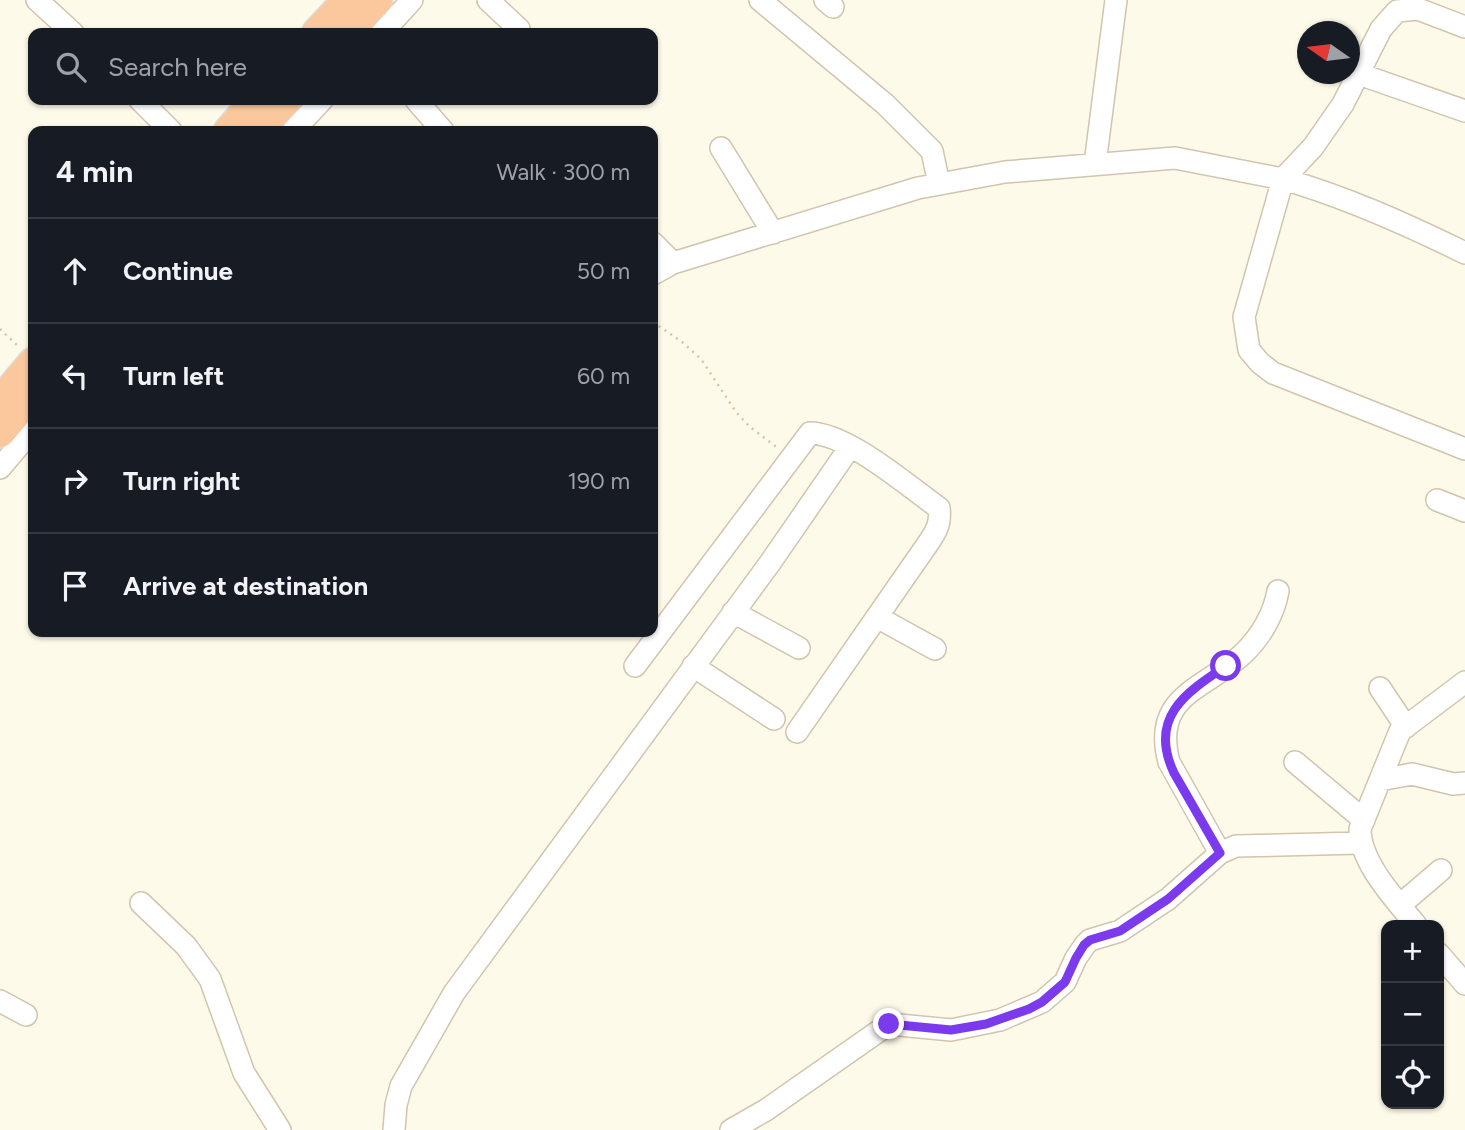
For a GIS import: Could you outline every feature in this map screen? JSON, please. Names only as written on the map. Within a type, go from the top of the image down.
[{"type":"highway","points":[[326,28],[377,0]]},
{"type":"highway","points":[[233,126],[252,105]]},
{"type":"highway","points":[[262,126],[281,105]]},
{"type":"highway","points":[[0,402],[28,360]]},
{"type":"highway","points":[[0,432],[28,399]]},
{"type":"street","points":[[37,0],[68,28]]},
{"type":"street","points":[[387,28],[412,0]]},
{"type":"street","points":[[488,0],[518,28]]},
{"type":"street","points":[[760,0],[885,104],[932,151],[939,184]]},
{"type":"street","points":[[1095,164],[1115,0]]},
{"type":"street","points":[[1360,72],[1381,29],[1397,11],[1416,5],[1465,27]]},
{"type":"street","points":[[1360,74],[1465,111]]},
{"type":"street","points":[[1354,84],[1313,147],[1283,179],[1244,317],[1249,350],[1273,373],[1465,449]]},
{"type":"street","points":[[145,105],[166,126]]},
{"type":"street","points":[[298,126],[317,105]]},
{"type":"street","points":[[420,105],[439,126]]},
{"type":"street","points":[[721,148],[772,233]]},
{"type":"street","points":[[658,271],[673,263],[918,188],[1005,172],[1175,158],[1325,190],[1465,253]]},
{"type":"street","points":[[658,248],[673,263]]},
{"type":"street","points":[[658,635],[810,433],[834,436],[939,508],[938,530],[797,732]]},
{"type":"street","points":[[0,468],[28,435]]},
{"type":"street","points":[[394,1130],[401,1086],[454,993],[850,447]]},
{"type":"street","points":[[1437,500],[1465,511]]},
{"type":"street","points":[[1220,853],[1169,762],[1165,748],[1165,729],[1169,716],[1196,686],[1244,653],[1255,641],[1270,616],[1278,591]]},
{"type":"street","points":[[733,611],[799,648]]},
{"type":"street","points":[[877,617],[935,649]]},
{"type":"street","points":[[635,666],[657,637]]},
{"type":"street","points":[[693,666],[774,719]]},
{"type":"street","points":[[1412,920],[1379,878],[1360,843],[1360,830],[1401,731],[1465,682]]},
{"type":"street","points":[[1380,688],[1406,727]]},
{"type":"street","points":[[1295,762],[1364,820]]},
{"type":"street","points":[[1380,780],[1412,774],[1453,784],[1465,783]]},
{"type":"street","points":[[731,1130],[768,1120],[889,1024],[951,1030],[993,1022],[1042,1002],[1065,982],[1084,945],[1090,940],[1120,931],[1168,899],[1220,853],[1236,846],[1360,843]]},
{"type":"street","points":[[1400,905],[1441,870]]},
{"type":"street","points":[[141,904],[186,946],[210,979],[244,1073],[281,1130]]},
{"type":"street","points":[[1444,960],[1465,984]]},
{"type":"street","points":[[0,1001],[26,1015]]},
{"type":"path","points":[[658,325],[701,359],[736,412],[750,427],[790,458]]},
{"type":"path","points":[[0,329],[28,357]]},
{"type":"route","points":[[889,1024],[951,1030],[986,1024],[1029,1009],[1042,1002],[1065,982],[1076,958],[1090,940],[1120,931],[1168,899],[1220,853],[1174,773],[1164,739],[1169,716],[1175,707],[1196,686],[1226,666]]}]
